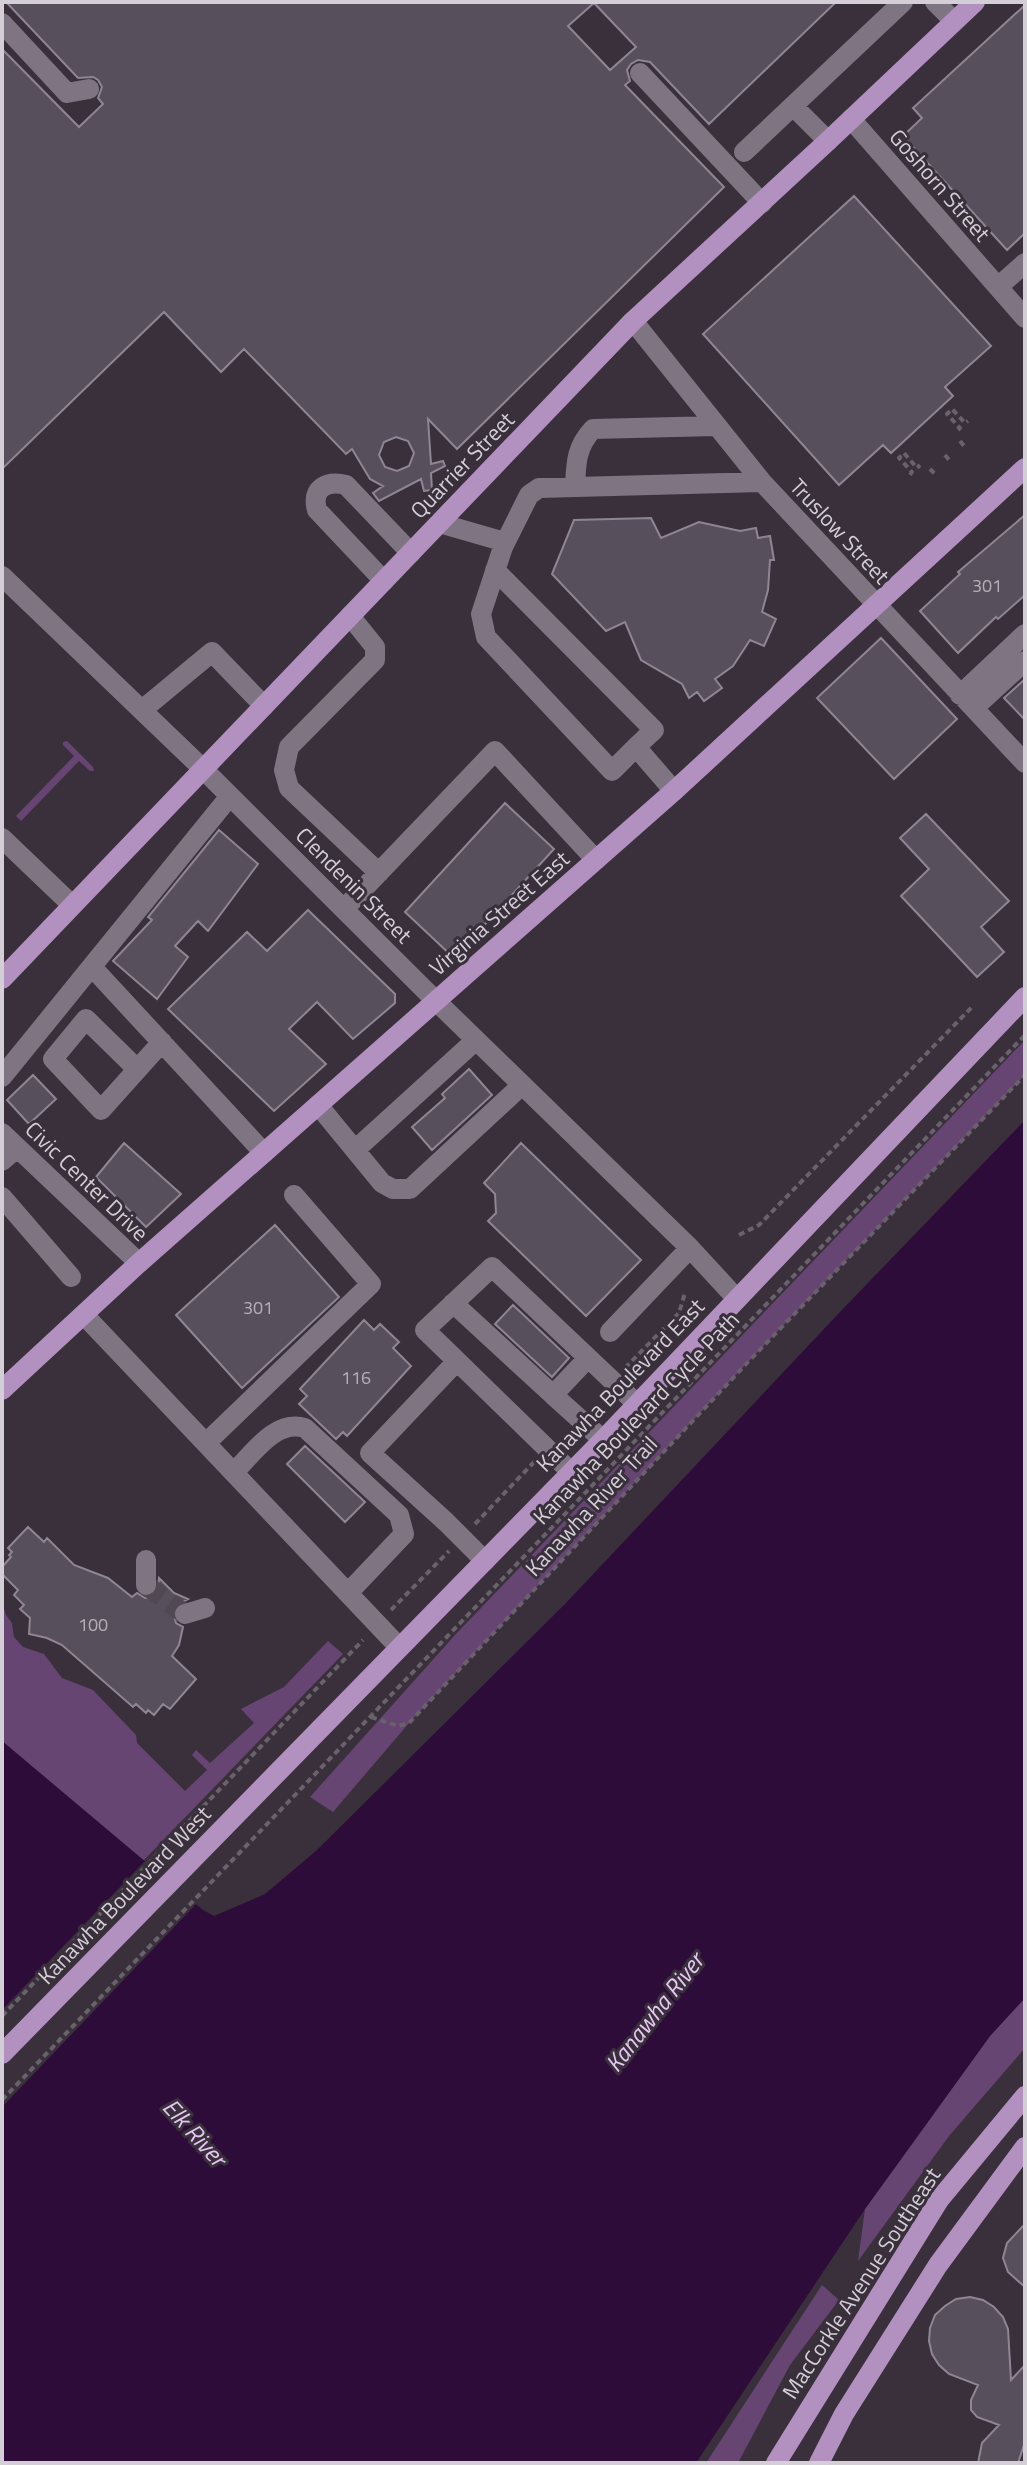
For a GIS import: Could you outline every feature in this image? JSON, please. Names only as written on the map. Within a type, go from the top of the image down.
[{"type":"main road","name":"Quarrier Street","points":[[2,979],[633,321],[975,2]]},
{"type":"main road","name":"Virginia Street East","points":[[2,1390],[139,1263],[674,791],[1025,468]]},
{"type":"main road","name":"Kanawha Boulevard East","points":[[247,1803],[603,1440],[1025,997]]},
{"type":"main road","name":"Kanawha Boulevard West","points":[[2,2054],[247,1803]]},
{"type":"main road","name":"MacCorkle Avenue Southeast","points":[[776,2463],[939,2200],[1025,2096]]},
{"type":"main road","points":[[819,2463],[844,2414],[938,2265],[1025,2147]]},
{"type":"street","points":[[744,152],[903,2]]},
{"type":"street","points":[[935,2],[953,20]]},
{"type":"street","points":[[2,23],[67,93],[89,89]]},
{"type":"street","points":[[640,73],[762,203]]},
{"type":"street","points":[[793,106],[828,141]]},
{"type":"street","name":"Goshorn Street","points":[[851,119],[1025,318]]},
{"type":"street","points":[[998,287],[1025,263]]},
{"type":"street","name":"Truslow Street","points":[[633,321],[762,482],[1025,763]]},
{"type":"street","points":[[575,487],[576,455],[593,429],[716,426]]},
{"type":"street","points":[[384,581],[317,510],[317,491],[324,484],[336,482],[346,485],[411,553]]},
{"type":"street","points":[[495,570],[654,730],[612,771],[486,637],[481,614],[495,570],[505,542],[529,495],[539,488],[762,482]]},
{"type":"street","points":[[439,523],[505,542]]},
{"type":"street","name":"Clendenin Street","points":[[2,576],[690,1248],[737,1299]]},
{"type":"street","points":[[350,616],[375,647],[375,660],[289,747],[284,770],[289,788],[379,873]]},
{"type":"street","points":[[967,702],[1025,634]]},
{"type":"street","points":[[142,710],[212,652],[264,706]]},
{"type":"street","points":[[967,702],[1025,661]]},
{"type":"street","points":[[636,747],[674,791]]},
{"type":"street","points":[[344,909],[495,751],[596,860]]},
{"type":"street","points":[[2,1077],[230,796]]},
{"type":"street","points":[[2,838],[72,905]]},
{"type":"street","points":[[92,967],[264,1153]]},
{"type":"street","points":[[66,999],[137,1069]]},
{"type":"street","points":[[86,1019],[53,1059],[101,1110],[162,1042]]},
{"type":"street","points":[[355,1150],[476,1040]]},
{"type":"street","points":[[318,1105],[382,1183],[393,1189],[410,1189],[522,1085]]},
{"type":"street","name":"Civic Center Drive","points":[[2,1133],[10,1154],[139,1263]]},
{"type":"street","points":[[206,1443],[371,1284],[294,1195]]},
{"type":"street","points":[[2,1197],[71,1277]]},
{"type":"street","points":[[610,1332],[690,1248]]},
{"type":"street","points":[[570,1471],[425,1330],[492,1267],[637,1404]]},
{"type":"street","points":[[453,1303],[603,1440]]},
{"type":"street","points":[[84,1315],[399,1647]]},
{"type":"street","points":[[553,1395],[588,1358]]},
{"type":"street","points":[[457,1361],[370,1453],[485,1561]]},
{"type":"street","points":[[234,1472],[280,1428],[294,1425],[305,1428],[399,1515],[404,1534],[348,1593]]},
{"type":"street","points":[[146,1560],[146,1585]]},
{"type":"street","points":[[185,1614],[205,1608]]},
{"type":"path","points":[[958,430],[960,428],[947,414],[952,409],[965,423],[968,421]]},
{"type":"path","points":[[960,441],[965,447]]},
{"type":"path","points":[[910,475],[912,472],[899,458],[904,453],[917,468],[920,465]]},
{"type":"path","points":[[945,455],[950,461]]},
{"type":"path","points":[[930,469],[936,475]]},
{"type":"path","points":[[739,1235],[759,1225],[972,1007]]},
{"type":"path","name":"Kanawha Boulevard Cycle Path","points":[[2,2100],[1025,1035]]},
{"type":"path","name":"Kanawha River Trail","points":[[371,1717],[398,1726],[409,1723],[758,1352],[1025,1075]]},
{"type":"path","points":[[2,2016],[226,1783]]},
{"type":"shaded area","points":[[67,741],[94,771],[79,761],[21,821],[16,816],[74,756],[63,745]]},
{"type":"shaded area","points":[[1025,1040],[1025,1075],[748,1362],[409,1723],[333,1812],[310,1797],[455,1635]]},
{"type":"shaded area","points":[[2,1602],[12,1623],[14,1637],[23,1647],[44,1654],[62,1678],[93,1690],[136,1735],[137,1743],[185,1791],[207,1770],[192,1755],[196,1750],[210,1763],[254,1723],[241,1709],[284,1687],[328,1641],[343,1654],[143,1861],[2,1741]]},
{"type":"shaded area","points":[[1025,1998],[1025,2048],[949,2136],[858,2261],[865,2209],[990,2036]]},
{"type":"shaded area","points":[[822,2285],[839,2300],[790,2365],[738,2463],[706,2463]]},
{"type":"water","points":[[1025,1120],[1025,1998],[990,2036],[865,2209],[696,2463],[2,2463],[2,1741],[203,1910],[214,1916],[265,1894],[317,1850],[566,1603]]},
{"type":"pier","points":[[147,1859],[199,1901],[2,2107],[2,2010]]},
{"type":"building","points":[[6,2],[836,2],[709,124],[650,62],[638,60],[631,64],[627,70],[630,81],[625,85],[724,187],[457,449],[428,419],[431,464],[443,461],[445,466],[431,473],[432,490],[424,491],[421,479],[379,501],[373,493],[383,486],[370,479],[352,449],[346,454],[244,349],[221,372],[164,312],[2,469],[2,49],[79,127],[103,104],[98,98],[102,87],[98,80],[93,77],[78,78]],"holes":[[[594,3],[636,47],[610,70],[568,26]],[[396,437],[408,441],[414,453],[409,466],[397,471],[385,467],[379,455],[384,442]]]},
{"type":"building","points":[[1025,5],[1025,233],[1007,250],[903,136],[922,118],[913,108]]},
{"type":"building","points":[[854,196],[991,346],[945,387],[953,396],[891,453],[883,445],[839,485],[703,334]]},
{"type":"building","points":[[1025,515],[1025,595],[958,653],[920,611],[960,574],[958,572]]},
{"type":"building","points":[[651,518],[661,538],[699,522],[740,531],[756,528],[758,538],[770,536],[774,560],[770,560],[768,590],[762,612],[776,619],[764,646],[750,640],[733,666],[715,679],[722,688],[704,701],[697,692],[689,698],[682,684],[641,660],[625,622],[606,631],[552,574],[574,520]]},
{"type":"building","points":[[881,638],[957,719],[894,779],[817,698]]},
{"type":"building","points":[[1025,679],[1025,720],[1004,698]]},
{"type":"building","points":[[505,803],[554,849],[454,958],[405,912]]},
{"type":"building","points":[[926,814],[1009,901],[981,927],[1004,952],[977,977],[901,896],[929,869],[900,838]]},
{"type":"building","points":[[219,830],[258,864],[208,931],[198,921],[175,946],[188,957],[157,999],[113,961],[152,920],[148,917]]},
{"type":"building","points":[[308,910],[395,994],[395,1003],[353,1039],[317,1002],[289,1029],[326,1064],[274,1111],[168,1009],[247,932],[267,951]]},
{"type":"building","points":[[469,1069],[492,1095],[432,1150],[412,1127],[445,1098],[442,1094]]},
{"type":"building","points":[[33,1075],[56,1099],[29,1124],[7,1100]]},
{"type":"building","points":[[124,1143],[181,1194],[146,1227],[96,1177]]},
{"type":"building","points":[[521,1143],[641,1260],[586,1316],[488,1221],[496,1213],[495,1194],[484,1183]]},
{"type":"building","points":[[275,1225],[339,1297],[242,1388],[176,1315]]},
{"type":"building","points":[[513,1305],[569,1358],[552,1377],[495,1324]]},
{"type":"building","points":[[364,1320],[374,1330],[380,1324],[399,1342],[393,1348],[411,1366],[347,1436],[343,1432],[336,1439],[299,1404],[307,1396],[300,1389]]},
{"type":"building","points":[[305,1446],[365,1502],[345,1522],[287,1464]]},
{"type":"building","points":[[28,1527],[44,1542],[47,1538],[74,1565],[108,1578],[132,1597],[137,1593],[145,1598],[153,1596],[158,1591],[159,1578],[174,1593],[188,1599],[173,1610],[176,1623],[183,1627],[179,1645],[172,1656],[196,1679],[170,1709],[163,1704],[154,1715],[148,1710],[146,1713],[136,1704],[133,1707],[62,1645],[29,1634],[30,1618],[20,1609],[24,1605],[14,1595],[18,1590],[2,1574],[2,1567],[11,1557],[12,1552],[8,1548]]},
{"type":"building","points":[[1025,2224],[1025,2287],[1008,2272],[1003,2258],[1007,2243]]},
{"type":"building","points":[[970,2297],[983,2300],[1003,2317],[1008,2329],[1011,2380],[1025,2365],[1025,2442],[1018,2463],[978,2463],[982,2443],[999,2425],[977,2417],[971,2410],[971,2400],[978,2385],[949,2374],[932,2354],[930,2328],[935,2315],[956,2299]]},
{"type":"tunnel","points":[[146,1585],[185,1614]]},
{"type":"water label","name":"Kanawha River","points":[[654,2012]]},
{"type":"water label","name":"Elk River","points":[[195,2132]]}]
